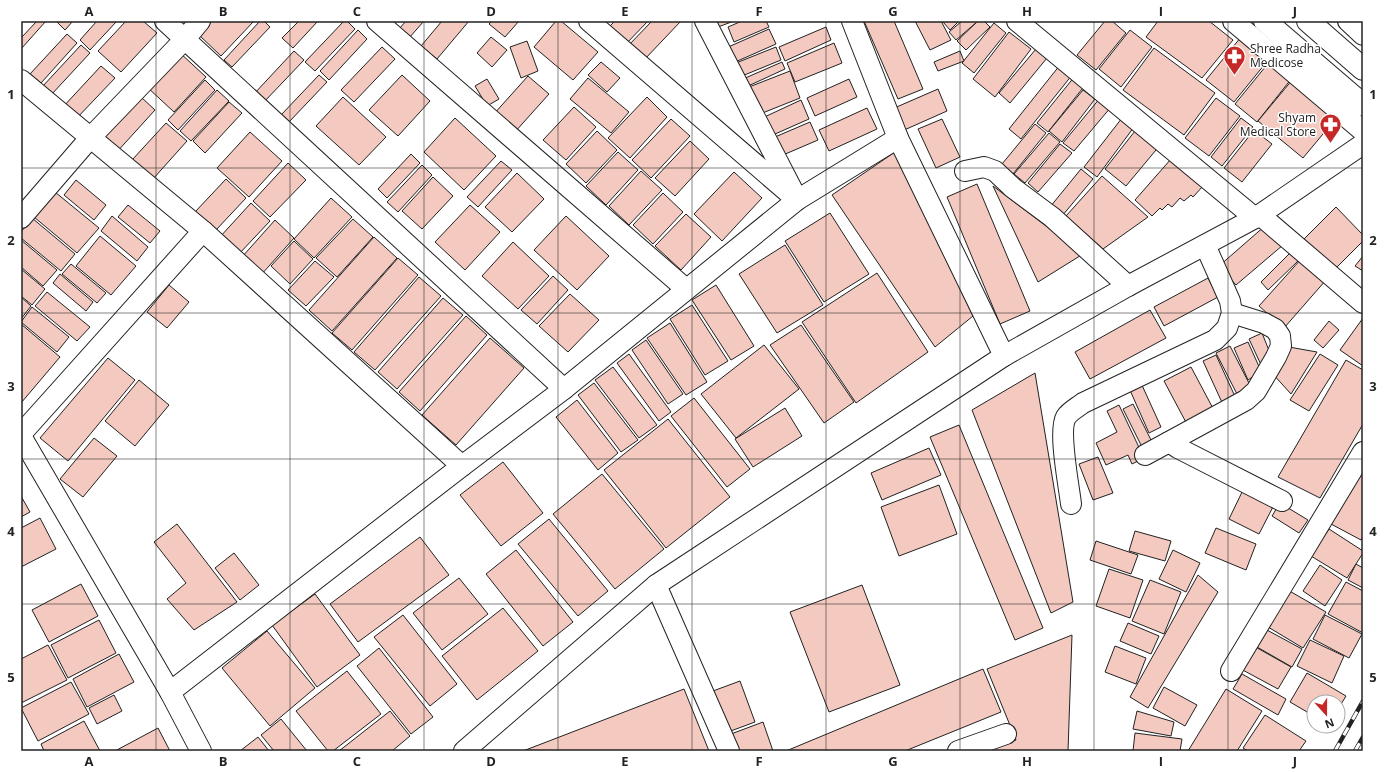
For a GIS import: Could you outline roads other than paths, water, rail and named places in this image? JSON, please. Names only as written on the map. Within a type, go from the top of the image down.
[{"type":"main road","points":[[1265,21],[1363,105]]},
{"type":"main road","points":[[1308,21],[1363,69]]},
{"type":"street","points":[[165,21],[564,389]]},
{"type":"street","points":[[21,218],[90,138],[185,39],[200,21]]},
{"type":"street","points":[[377,21],[686,289]]},
{"type":"street","points":[[589,21],[797,200]]},
{"type":"street","points":[[705,21],[797,200]]},
{"type":"street","points":[[852,21],[898,138],[1004,356]]},
{"type":"street","points":[[1017,21],[1363,302]]},
{"type":"street","points":[[1233,21],[1363,131]]},
{"type":"street","points":[[1348,21],[1363,35]]},
{"type":"street","points":[[21,80],[203,231],[462,466]]},
{"type":"street","points":[[170,692],[564,389],[797,200],[898,138]]},
{"type":"street","points":[[474,747],[656,585],[1004,356],[1128,286],[1258,217],[1363,144]]},
{"type":"street","points":[[965,171],[984,166],[995,171],[1013,188],[1052,217],[1128,286]]},
{"type":"street","points":[[201,751],[170,692],[21,435],[203,231]]},
{"type":"street","points":[[1071,504],[1063,429],[1066,417],[1084,403],[1215,340],[1228,328],[1232,313],[1230,301],[1205,246]]},
{"type":"street","points":[[1145,455],[1246,400],[1256,391],[1281,346],[1280,336],[1275,329],[1264,322],[1232,313]]},
{"type":"street","points":[[1169,442],[1282,501]]},
{"type":"street","points":[[1231,671],[1363,452]]},
{"type":"street","points":[[656,585],[729,751]]},
{"type":"street","points":[[958,751],[1006,734]]},
{"type":"railway","points":[[1335,751],[1363,701]]},
{"type":"railway","points":[[1355,751],[1363,737]]},
{"type":"place","name":"Shree Radha Medicose","points":[[1235,76]]},
{"type":"place","name":"Shyam Medical Store","points":[[1331,144]]}]
